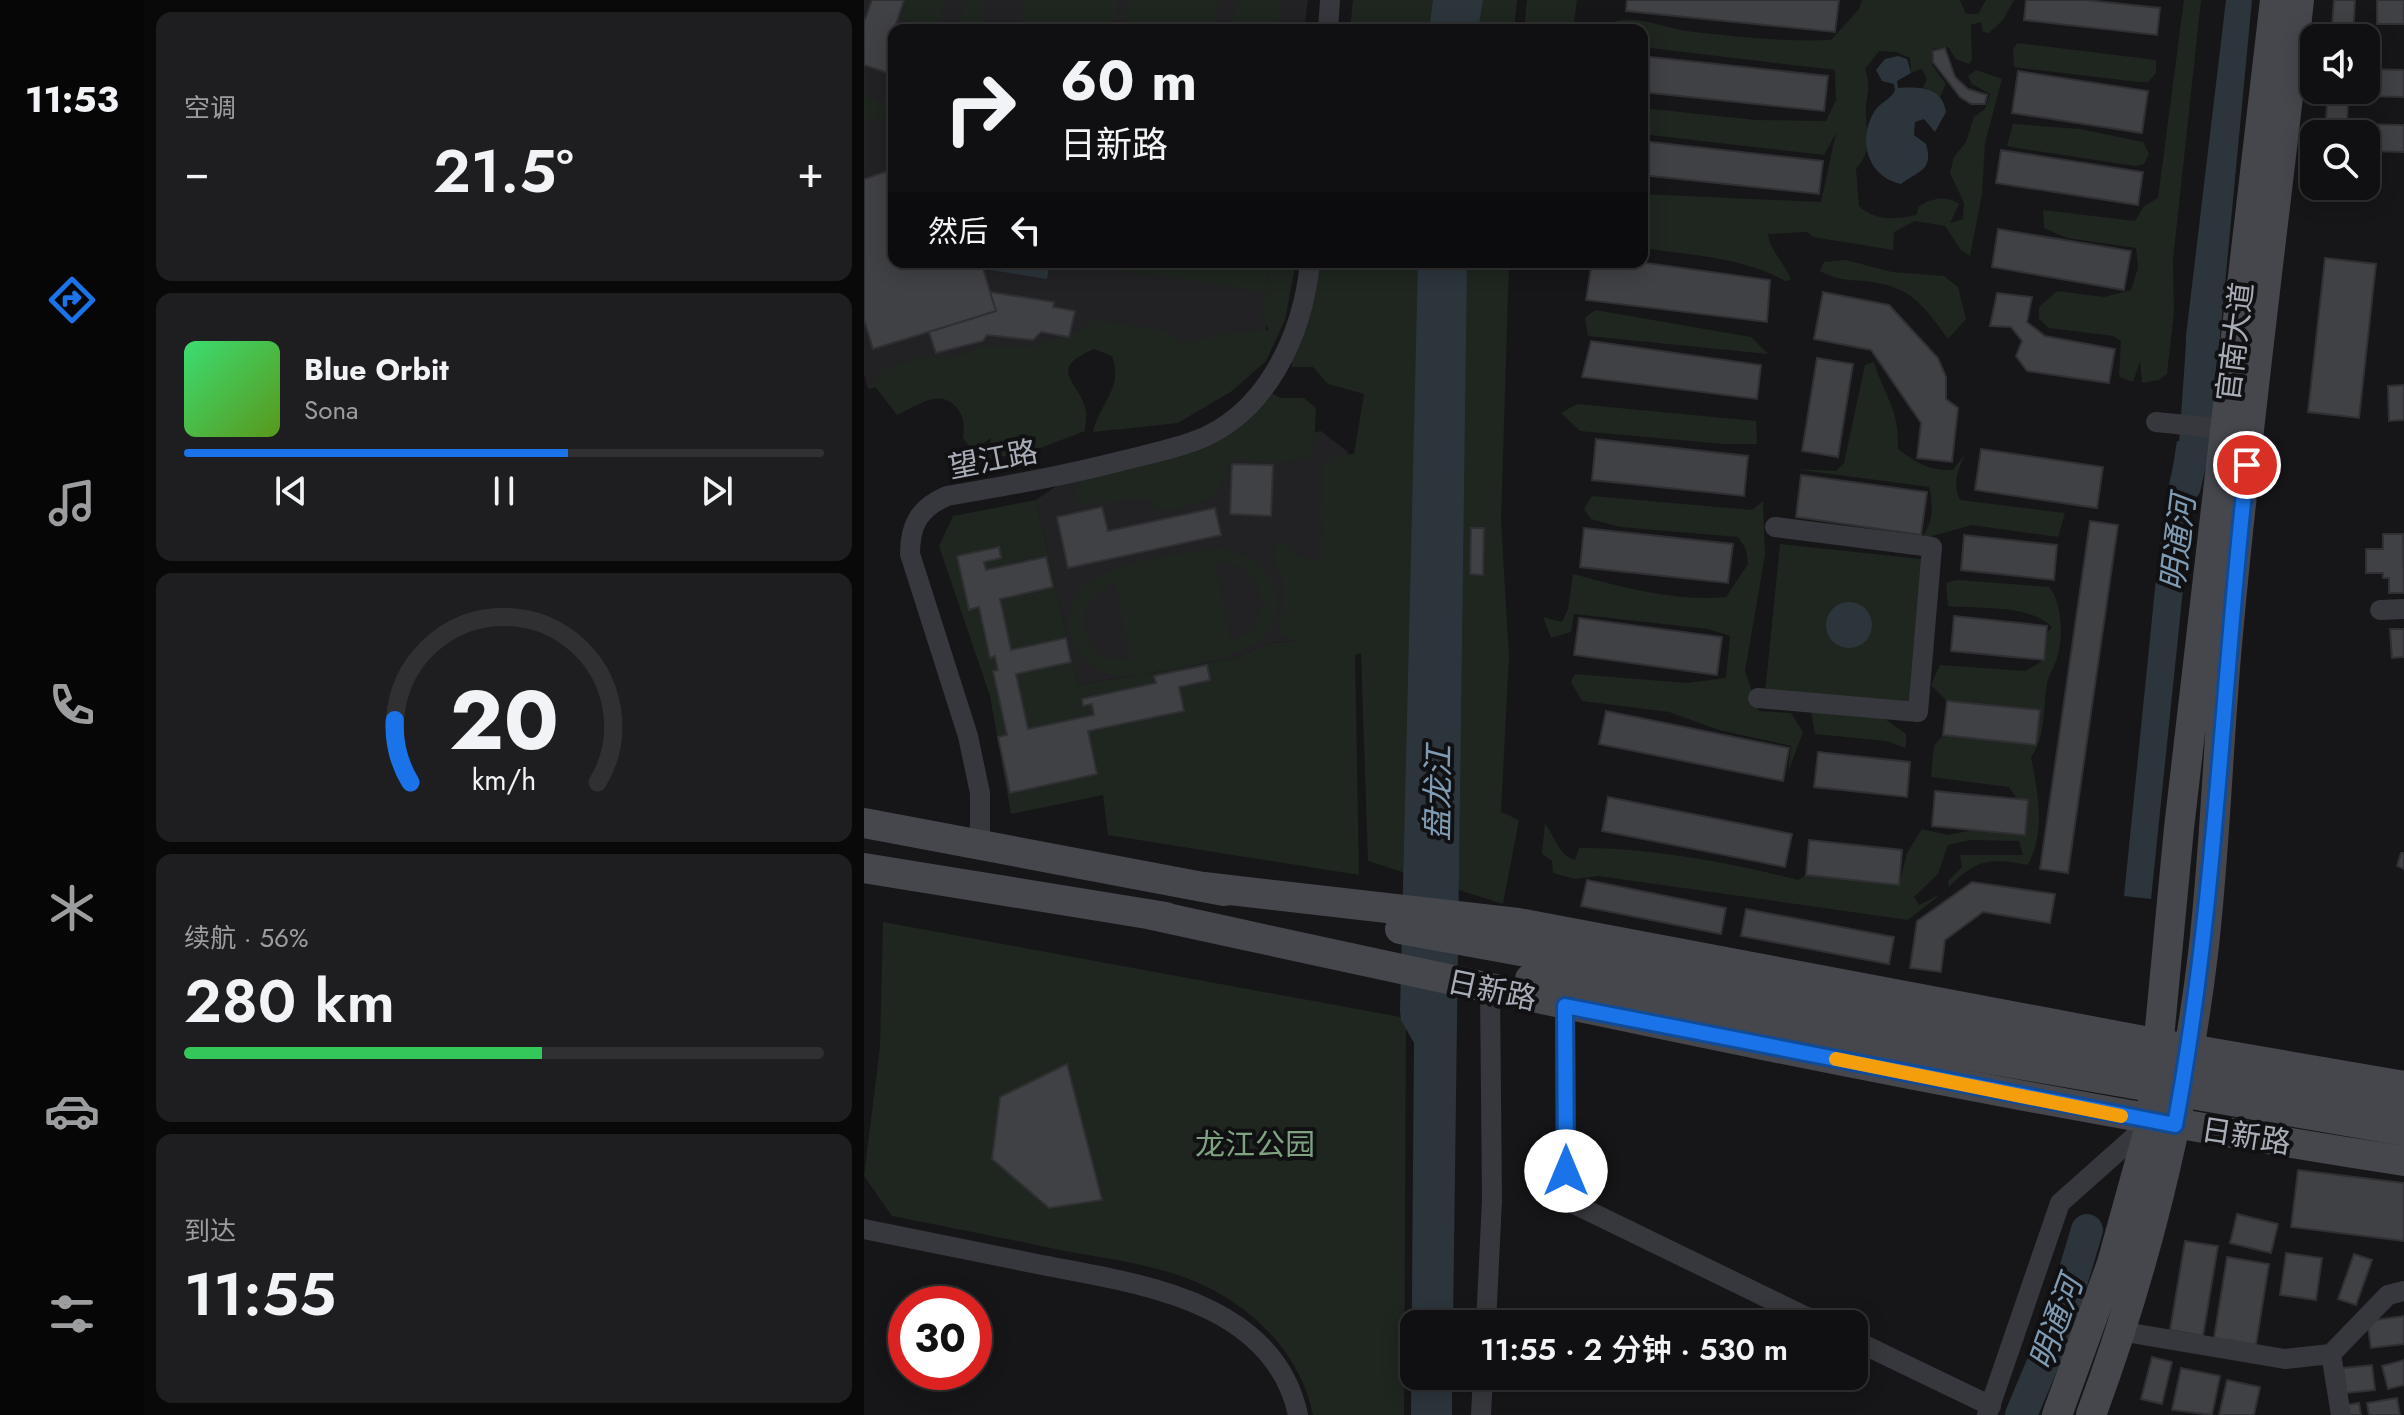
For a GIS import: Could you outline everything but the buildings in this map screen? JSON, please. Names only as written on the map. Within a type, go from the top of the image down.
[{"type":"main road","name":"官南大道","points":[[2175,1046],[2179,828],[2275,0]]},
{"type":"main road","name":"官南大道","points":[[2175,1046],[2203,952],[2229,623],[2299,0]]},
{"type":"main road","name":"日新路","points":[[864,823],[1204,887],[1384,938],[2404,1131]]},
{"type":"main road","name":"日新路","points":[[864,868],[1148,914],[1384,938],[1491,957],[2175,1046],[2404,1086]]},
{"type":"main road","name":"日新路","points":[[1491,957],[1565,1006],[2163,1124],[2404,1161]]},
{"type":"main road","name":"日新路","points":[[1533,967],[2404,1109]]},
{"type":"main road","points":[[2091,1415],[2155,1212],[2163,1124],[2175,1046]]},
{"type":"main road","points":[[2057,1415],[2163,1124]]},
{"type":"street","points":[[1328,24],[1330,0]]},
{"type":"street","name":"望江路","points":[[980,843],[980,793],[968,736],[910,554],[910,535],[916,519],[930,503],[947,496],[1066,475],[1195,442],[1230,422],[1252,401],[1286,356],[1303,311],[1309,268]]},
{"type":"street","points":[[2156,422],[2225,429]]},
{"type":"street","points":[[1758,698],[1918,712],[1932,547],[1775,527]]},
{"type":"street","points":[[2380,610],[2404,609]]},
{"type":"street","points":[[1487,1310],[1492,1200],[1491,957]]},
{"type":"street","points":[[1565,1006],[1566,1200],[1792,1310]]},
{"type":"street","points":[[1868,1347],[1989,1411],[2060,1203],[2163,1124]]},
{"type":"street","points":[[864,1229],[1134,1283],[1205,1306],[1246,1334],[1277,1364],[1298,1415]]},
{"type":"street","points":[[2119,1331],[2285,1359],[2331,1354],[2388,1295],[2404,1291]]},
{"type":"street","points":[[2331,1354],[2341,1415]]},
{"type":"street","points":[[1481,1415],[1482,1390]]},
{"type":"shaded area","points":[[864,0],[1308,0],[1305,24],[888,24],[888,268],[1273,268],[1264,344],[1215,348],[1141,338],[868,389],[864,374]]},
{"type":"shaded area","points":[[1321,431],[1348,452],[1355,634],[1272,643],[1232,659],[1078,685],[1036,500],[1061,483]]},
{"type":"green space","points":[[905,0],[944,0],[939,24],[921,24],[901,18]]},
{"type":"green space","points":[[966,0],[983,0],[984,21],[990,24],[960,24]]},
{"type":"green space","points":[[1025,0],[1118,0],[1113,24],[1021,24]]},
{"type":"green space","points":[[1128,0],[1219,0],[1214,24],[1123,24]]},
{"type":"green space","points":[[1238,0],[1282,0],[1277,24],[1233,24]]},
{"type":"green space","points":[[1353,0],[1517,0],[1515,24],[1351,24]]},
{"type":"green space","points":[[1527,0],[1577,0],[1574,24],[1525,24]]},
{"type":"green space","points":[[1862,0],[1960,0],[1966,14],[1978,14],[1986,0],[2014,0],[2003,20],[1989,33],[1983,32],[1981,22],[1971,25],[1972,60],[1969,64],[1956,59],[1948,47],[1932,49],[1932,65],[1946,84],[1940,97],[1923,87],[1927,80],[1922,69],[1911,73],[1910,58],[1896,52],[1879,51],[1865,69],[1868,82],[1867,142],[1865,155],[1856,168],[1859,206],[1879,217],[1901,218],[1916,215],[1919,206],[1929,201],[1949,199],[1959,204],[1950,223],[1963,219],[1964,203],[1950,173],[1954,157],[1966,142],[1974,117],[1985,109],[1990,94],[1972,84],[1968,76],[1976,70],[2002,79],[1985,143],[1982,194],[1970,256],[1961,250],[1945,226],[1915,221],[1894,232],[1893,250],[1813,237],[1807,232],[1768,234],[1791,280],[1785,281],[1734,262],[1648,249],[1648,194],[1821,202],[1836,133],[1824,155],[1648,135],[1648,109],[1756,120],[1826,121],[1836,100],[1835,70],[1648,48],[1648,24],[1607,24],[1638,20],[1728,36],[1831,40],[1859,9]]},
{"type":"green space","points":[[2184,0],[2201,0],[2173,260],[2174,312],[2167,374],[2159,380],[2142,383],[2140,361],[2133,382],[2119,377],[2121,341],[2113,336],[2049,328],[2039,319],[2039,307],[2057,291],[2104,297],[2131,290],[2138,268],[2136,248],[2067,238],[2044,228],[2043,210],[2135,221],[2144,206],[2158,198]]},
{"type":"green space","points":[[2017,43],[2156,60],[2156,73],[2148,82],[2138,82],[2014,67],[2013,50]]},
{"type":"green space","points":[[864,96],[881,102],[888,97],[888,116],[864,122]]},
{"type":"green space","points":[[2013,124],[2080,129],[2143,142],[2149,154],[2144,164],[2135,166],[2007,146]]},
{"type":"green space","points":[[1846,260],[1892,272],[1944,276],[1958,287],[1966,319],[1948,339],[1922,306],[1903,292],[1879,283],[1846,280],[1820,271],[1824,262]]},
{"type":"green space","points":[[1105,268],[1269,268],[1266,291],[1272,268],[1295,268],[1285,320],[1266,361],[1232,391],[1178,423],[1093,432],[1115,377],[1112,356],[1094,349],[1079,356],[1068,370],[1086,411],[1085,431],[1027,453],[989,458],[991,438],[972,450],[963,438],[961,414],[949,402],[928,400],[897,415],[874,385],[883,369],[925,357],[952,358],[980,347],[1025,347],[1073,333],[1092,320],[1166,330],[1184,344],[1224,334],[1269,330],[1260,315],[1266,292]]},
{"type":"green space","points":[[1314,268],[1509,268],[1501,521],[1509,656],[1501,812],[1519,820],[1503,904],[1368,861],[1361,653],[1355,655],[1359,875],[1108,835],[1103,795],[1011,814],[990,696],[939,546],[953,516],[1036,500],[1078,685],[1232,659],[1272,643],[1295,641],[1279,633],[1284,588],[1280,571],[1274,563],[1277,542],[1280,540],[1301,557],[1321,560],[1319,544],[1324,530],[1319,516],[1323,502],[1323,465],[1336,455],[1354,454],[1364,394],[1328,384],[1313,367],[1292,367],[1292,330]]},
{"type":"green space","points":[[1595,310],[1751,337],[1768,354],[1588,336],[1585,318]]},
{"type":"green space","points":[[1874,362],[1894,412],[1898,449],[1924,465],[1945,470],[1953,470],[1965,454],[1956,482],[1960,500],[2065,513],[2058,537],[1972,525],[1918,540],[1927,529],[1931,516],[1929,487],[1794,469],[1836,471],[1844,463],[1865,365]]},
{"type":"green space","points":[[1257,386],[1281,398],[1304,398],[1316,408],[1314,449],[1308,458],[1275,463],[1234,459],[1214,497],[1171,511],[1155,509],[1149,500],[1075,502],[1076,488],[1083,477],[1190,448]]},
{"type":"green space","points":[[1577,404],[1756,421],[1757,444],[1724,444],[1580,431],[1561,413]]},
{"type":"green space","points":[[1592,496],[1752,510],[1763,501],[1765,555],[1745,671],[1759,711],[1791,713],[1803,732],[1788,772],[1791,746],[1719,730],[1669,712],[1582,701],[1571,682],[1575,674],[1687,683],[1726,678],[1730,636],[1708,629],[1574,614],[1571,632],[1551,638],[1543,617],[1562,622],[1568,609],[1573,574],[1668,595],[1726,597],[1748,564],[1746,549],[1738,537],[1620,527],[1591,519],[1584,509]]},
{"type":"green space","points":[[1780,544],[1930,560],[1915,709],[1765,693]]},
{"type":"green space","points":[[1212,549],[1245,555],[1269,576],[1277,605],[1274,621],[1264,637],[1254,645],[1216,659],[1144,674],[1112,675],[1096,669],[1085,660],[1071,638],[1069,617],[1075,598],[1087,584],[1126,565]],"holes":[[[1225,562],[1240,567],[1251,576],[1261,600],[1255,624],[1231,641],[1215,563]],[[1115,583],[1131,661],[1100,656],[1086,636],[1084,625],[1088,605],[1103,588]]]},
{"type":"green space","points":[[1957,580],[2049,587],[2057,601],[2060,647],[2047,684],[2039,741],[2031,757],[2039,825],[2028,865],[1984,863],[1968,871],[1949,887],[1948,881],[1962,867],[1960,855],[2023,855],[2019,841],[1970,840],[1948,845],[1938,874],[1914,897],[1919,905],[1941,894],[1908,920],[1599,876],[1575,879],[1553,873],[1552,861],[1542,854],[1545,823],[1561,850],[1575,860],[1579,848],[1632,850],[1718,862],[1798,880],[1806,875],[1899,885],[1907,853],[1922,829],[1948,835],[1973,830],[2024,835],[2028,800],[2017,799],[2009,787],[1931,777],[1934,746],[1943,735],[2036,745],[2040,710],[1947,701],[1931,685],[1940,665],[2025,671],[2044,660],[2046,634],[2052,627],[2031,614],[2017,611],[1948,606],[1946,583]]},
{"type":"green space","points":[[1811,711],[1878,714],[1906,734],[1906,748],[1886,741],[1815,734]]},
{"type":"green space","name":"龙江公园","points":[[883,922],[1406,1018],[1405,1310],[1400,1310],[1400,1390],[1404,1390],[1404,1415],[1313,1415],[1306,1389],[1279,1344],[1240,1307],[1193,1281],[1141,1265],[892,1216],[864,1176],[880,1047]]},
{"type":"water","points":[[1433,0],[1483,0],[1479,24],[1430,24]]},
{"type":"water","points":[[2226,0],[2252,0],[2215,389],[2186,385],[2186,336]]},
{"type":"water","points":[[1898,56],[1907,59],[1911,73],[1897,81],[1898,88],[1921,88],[1935,93],[1944,103],[1946,112],[1935,132],[1924,119],[1915,122],[1914,135],[1926,144],[1928,160],[1923,169],[1901,184],[1880,174],[1873,166],[1866,146],[1866,134],[1874,112],[1895,90],[1894,84],[1882,81],[1876,70],[1885,59]]},
{"type":"water","points":[[991,268],[1049,268],[1047,279]]},
{"type":"water","name":"盘龙江","points":[[1418,268],[1467,268],[1453,1310],[1412,1310],[1414,1043],[1401,1020]]},
{"type":"water","points":[[2177,441],[2207,445],[2192,502],[2151,899],[2124,896],[2158,559]]},
{"type":"water","points":[[1849,602],[1866,608],[1872,625],[1866,642],[1849,648],[1832,642],[1826,625],[1832,608]]},
{"type":"water","points":[[1411,1390],[1452,1390],[1452,1415],[1411,1415]]},
{"type":"waterway","name":"明通河","points":[[2185,486],[2195,444],[2202,345]]},
{"type":"waterway","name":"明通河","points":[[2021,1415],[2058,1327],[2087,1230]]},
{"type":"slow traffic","points":[[1836,1059],[2121,1116]]},
{"type":"route","points":[[1566,1171],[1565,1006],[2175,1125],[2203,952],[2229,623],[2247,465]]}]
